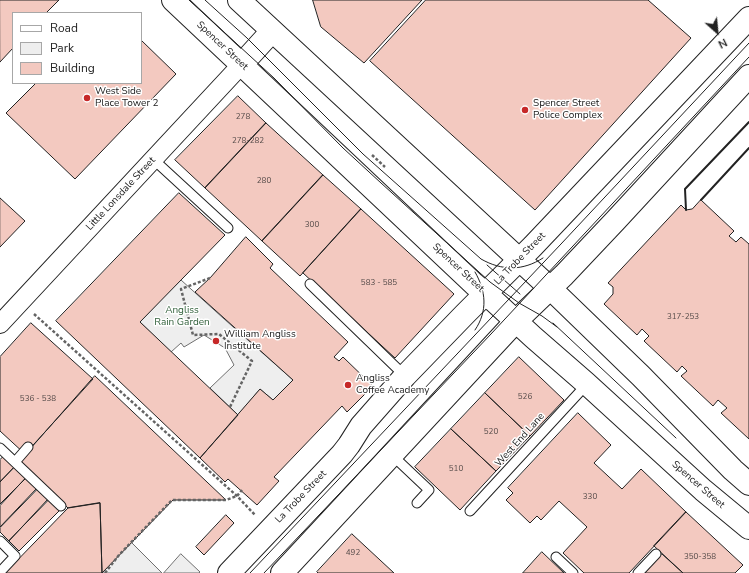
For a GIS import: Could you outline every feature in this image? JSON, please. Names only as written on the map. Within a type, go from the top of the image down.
[{"type":"main road","name":"Spencer Street","points":[[173,0],[474,284],[587,384],[703,490],[749,528]]},
{"type":"main road","points":[[238,0],[550,288],[611,346],[733,470],[749,484]]},
{"type":"main road","name":"La Trobe Street","points":[[229,573],[270,528],[342,454],[361,426],[405,376],[519,260],[743,25]]},
{"type":"main road","points":[[242,64],[272,31]]},
{"type":"main road","points":[[282,573],[516,321],[616,220],[746,84]]},
{"type":"street","name":"Little Lonsdale Street","points":[[0,324],[242,64]]},
{"type":"lane","points":[[153,159],[228,228]]},
{"type":"lane","points":[[310,284],[405,376]]},
{"type":"lane","name":"West End Lane","points":[[470,511],[587,384]]},
{"type":"lane","points":[[15,462],[28,447]]},
{"type":"lane","points":[[0,448],[61,506]]},
{"type":"lane","points":[[392,455],[428,490],[417,502]]},
{"type":"lane","points":[[0,541],[15,556],[0,572]]},
{"type":"lane","points":[[638,573],[656,554]]},
{"type":"lane","points":[[556,557],[573,573]]},
{"type":"path","points":[[210,278],[181,289],[193,335],[219,334],[252,361],[230,408]]},
{"type":"path","points":[[21,302],[237,496],[270,528]]},
{"type":"path","points":[[105,573],[119,555],[172,500],[226,500],[237,496],[242,490]]},
{"type":"green space","name":"Angliss Rain Garden","points":[[181,280],[293,380],[273,400],[260,389],[238,415],[210,388],[234,365],[225,348],[204,335],[184,347],[181,343],[171,352],[140,322]]},
{"type":"green space","points":[[131,542],[162,573],[102,573]]},
{"type":"green space","points":[[181,554],[200,572],[199,573],[164,573]]},
{"type":"building","points":[[0,0],[59,0],[47,12],[12,12],[12,49],[0,62]]},
{"type":"building","points":[[313,0],[422,0],[364,63],[321,27]]},
{"type":"building","name":"Spencer Street Police Complex","points":[[426,0],[648,0],[691,38],[535,210],[370,61]]},
{"type":"building","name":"West Side Place Tower 2","points":[[142,41],[176,74],[75,179],[6,113],[35,84],[142,84]]},
{"type":"building","points":[[238,96],[266,123],[205,188],[175,160]]},
{"type":"building","points":[[266,123],[323,175],[262,241],[205,188]]},
{"type":"building","points":[[323,175],[361,209],[300,276],[262,241]]},
{"type":"building","points":[[179,193],[225,235],[140,322],[238,415],[200,458],[56,321]]},
{"type":"building","points":[[0,198],[25,221],[0,247]]},
{"type":"building","points":[[701,200],[734,231],[729,236],[736,242],[741,237],[749,244],[749,439],[721,413],[727,408],[718,400],[713,406],[681,376],[687,371],[682,366],[677,372],[644,341],[649,336],[642,329],[637,335],[604,304],[613,294],[613,287],[608,283],[681,205],[686,210],[692,209]]},
{"type":"building","points":[[361,209],[454,294],[395,358],[303,273]]},
{"type":"building","points":[[246,237],[273,264],[270,268],[348,342],[334,357],[339,361],[343,357],[373,386],[347,412],[342,406],[274,477],[279,481],[257,505],[228,479],[225,482],[200,458],[260,389],[273,400],[293,380],[195,292],[210,278]]},
{"type":"building","points":[[31,323],[93,379],[25,454],[0,431],[0,357]]},
{"type":"building","points":[[519,357],[564,400],[530,436],[485,393]]},
{"type":"building","points":[[95,376],[226,500],[173,500],[102,573],[100,503],[68,508],[20,461]]},
{"type":"building","points":[[485,393],[530,436],[496,471],[451,429]]},
{"type":"building","points":[[578,413],[611,445],[594,463],[622,489],[641,469],[686,512],[629,573],[584,573],[563,553],[587,527],[559,501],[541,520],[537,516],[530,523],[506,500],[513,493],[508,488]]},
{"type":"building","points":[[451,429],[496,471],[460,510],[415,467]]},
{"type":"building","points":[[4,456],[15,466],[0,482],[0,460]]},
{"type":"building","points":[[15,467],[26,478],[0,504],[0,482]]},
{"type":"building","points":[[26,478],[37,488],[0,527],[0,506]]},
{"type":"building","points":[[38,489],[48,499],[9,541],[0,532],[0,528]]},
{"type":"building","points":[[49,500],[60,510],[19,551],[9,541]]},
{"type":"building","points":[[100,503],[102,573],[5,573],[68,508]]},
{"type":"building","points":[[686,512],[743,565],[735,573],[683,573],[654,546]]},
{"type":"building","points":[[226,515],[234,523],[204,555],[196,547]]},
{"type":"building","points":[[352,534],[394,573],[318,573],[317,572]]},
{"type":"building","points":[[542,552],[564,573],[523,573]]},
{"type":"building","points":[[662,554],[683,573],[645,573]]},
{"type":"tram line","points":[[189,0],[274,78],[343,148],[490,282],[519,303],[542,316],[557,327]]},
{"type":"tram line","points":[[205,0],[247,38],[363,154],[481,259],[497,266],[512,268],[528,265],[543,258]]},
{"type":"tram line","points":[[250,573],[749,43]]},
{"type":"tram line","points":[[264,573],[491,334],[749,57]]},
{"type":"tram line","points":[[487,265],[520,294]]},
{"type":"tram line","points":[[475,272],[479,279],[484,301],[482,316],[475,330]]},
{"type":"tram line","points":[[553,323],[676,438]]},
{"type":"wall","points":[[686,210],[685,189],[749,122]]},
{"type":"wall","points":[[701,200],[749,148]]},
{"type":"place","name":"West Side Place Tower 2","points":[[87,98]]},
{"type":"place","name":"Spencer Street Police Complex","points":[[525,110]]},
{"type":"place","name":"William Angliss Institute","points":[[216,341]]},
{"type":"place","name":"Angliss Coffee Academy","points":[[348,385]]}]
